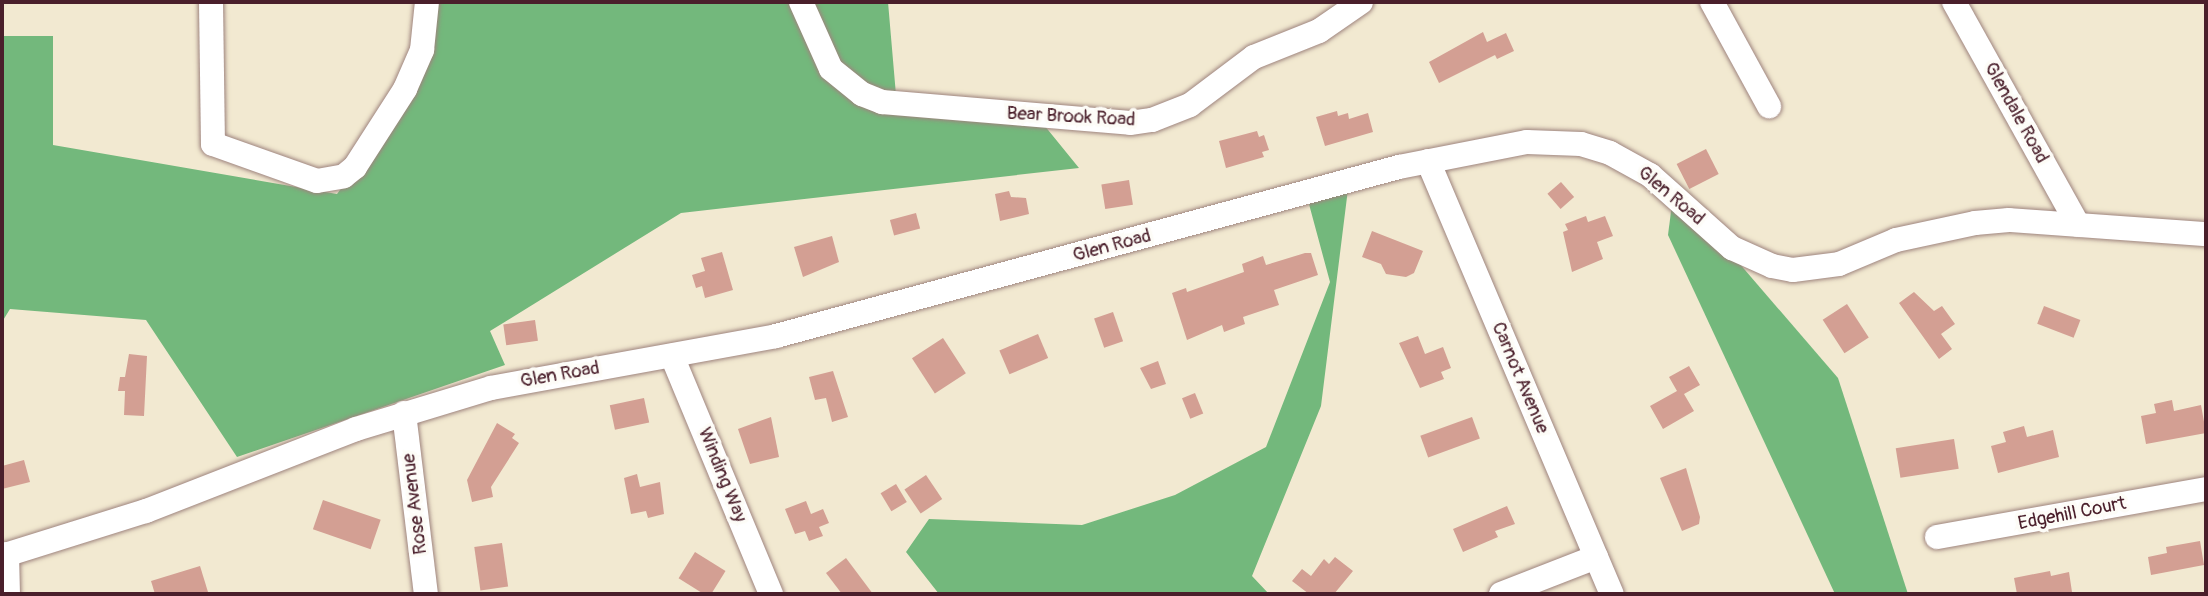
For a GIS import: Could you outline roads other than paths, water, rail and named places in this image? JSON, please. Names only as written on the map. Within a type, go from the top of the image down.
[{"type":"street","points":[[211,2],[213,144],[317,180],[344,176],[355,167],[416,68],[426,27],[427,2]]},
{"type":"street","name":"Bear Brook Road","points":[[802,2],[831,69],[862,94],[883,102],[1130,123],[1162,117],[1191,105],[1254,57],[1329,26],[1362,2]]},
{"type":"street","points":[[1712,2],[1769,106]]},
{"type":"street","name":"Glendale Road","points":[[1954,2],[2078,225]]},
{"type":"street","name":"Glen Road","points":[[4,555],[146,511],[404,413],[534,378],[672,356],[887,309],[1427,161],[1527,142],[1581,144],[1610,153],[1650,175],[1708,228],[1751,259],[1793,270],[1839,264],[1896,240],[1976,223],[2078,225],[2206,234]]},
{"type":"street","name":"Carnot Avenue","points":[[1427,161],[1612,594]]},
{"type":"street","name":"Winding Way","points":[[672,356],[771,594]]},
{"type":"street","name":"Rose Avenue","points":[[404,413],[426,594]]},
{"type":"street","name":"Edgehill Court","points":[[1937,537],[2206,489]]},
{"type":"street","points":[[4,555],[8,594]]},
{"type":"street","points":[[1501,594],[1596,557]]}]
